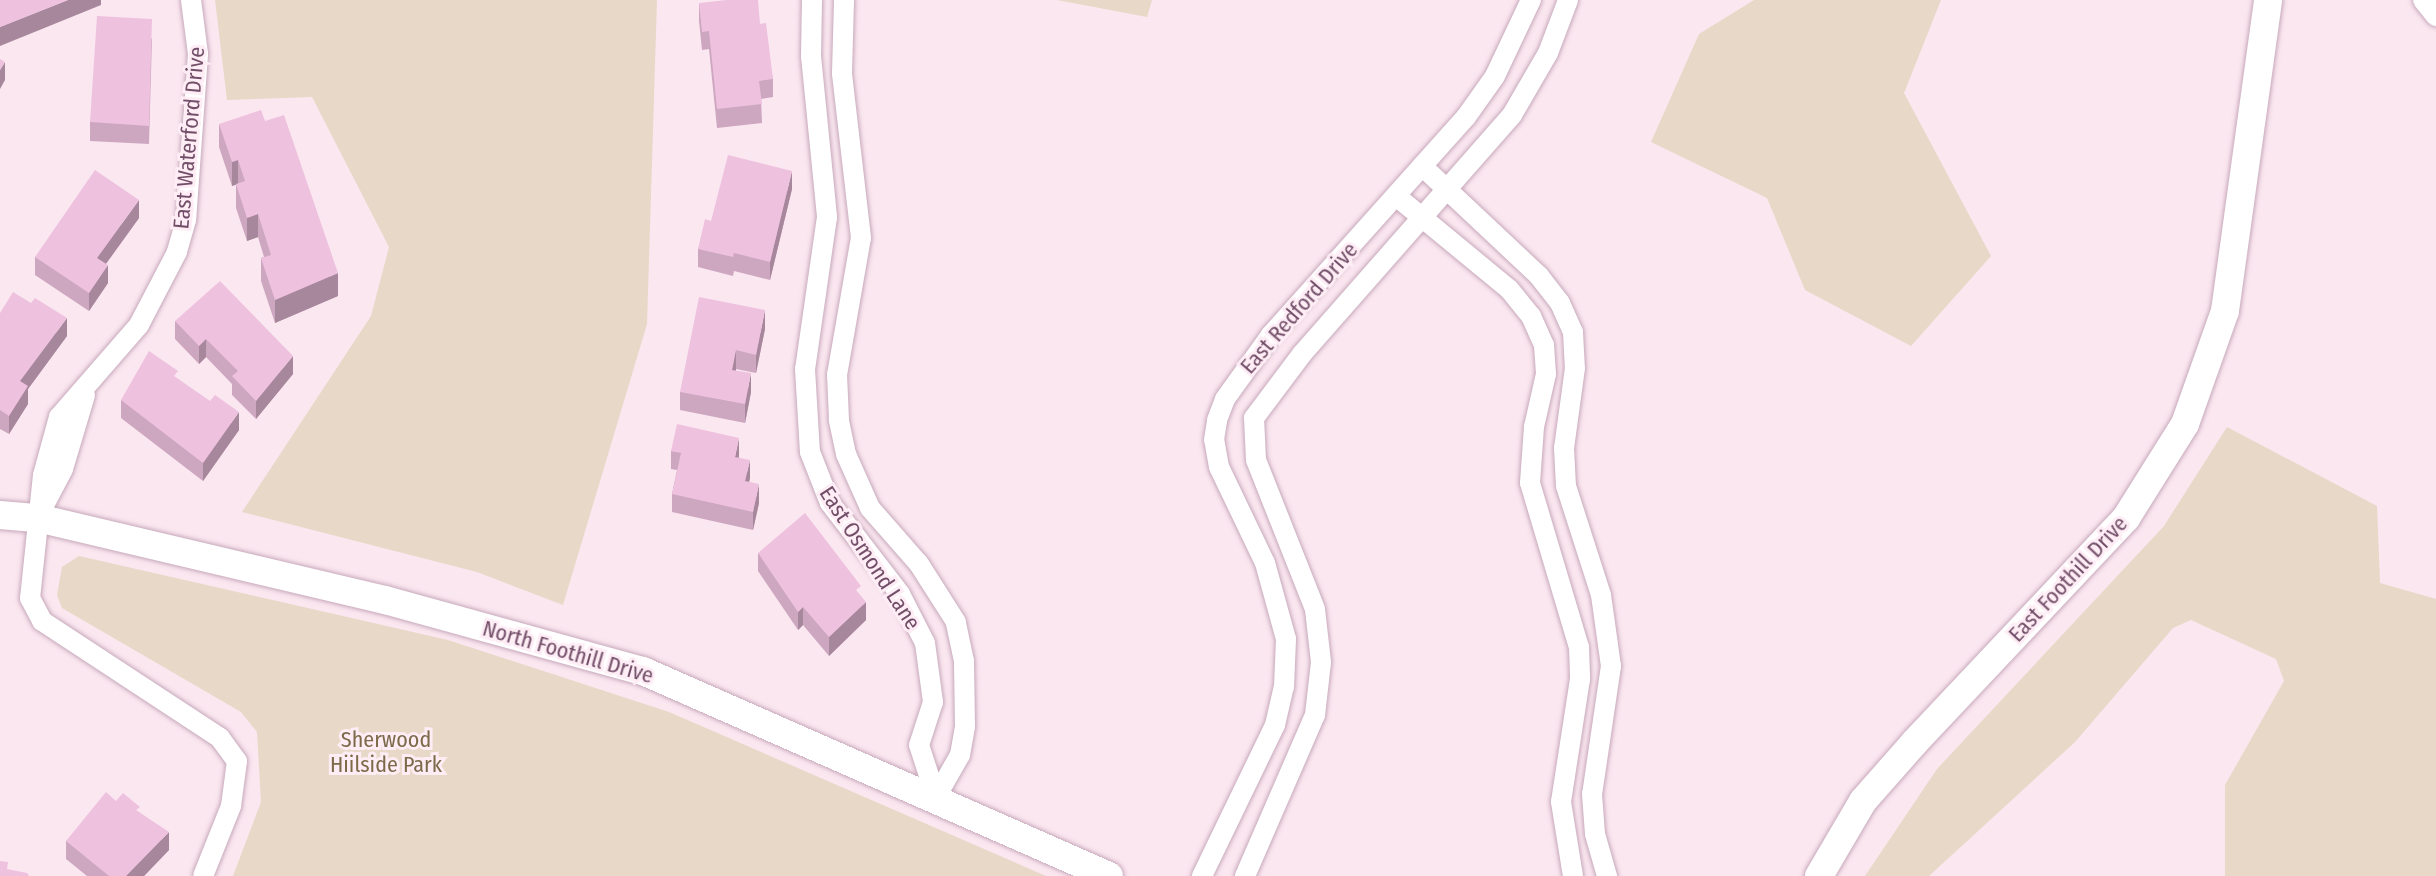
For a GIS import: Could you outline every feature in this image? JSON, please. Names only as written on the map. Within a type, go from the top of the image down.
[{"type":"street","name":"East Waterford Drive","points":[[38,518],[63,469],[86,392],[139,325],[177,252],[186,220],[198,54],[191,0]]},
{"type":"street","name":"East Osmond Lane","points":[[812,0],[811,56],[827,217],[824,259],[804,384],[810,452],[830,503],[912,612],[925,643],[932,688],[932,715],[919,745],[936,797]]},
{"type":"street","name":"East Osmond Lane","points":[[844,0],[842,73],[861,238],[837,375],[846,454],[870,508],[919,564],[956,622],[967,689],[960,755],[936,797]]},
{"type":"street","name":"East Redford Drive","points":[[1202,876],[1275,725],[1286,649],[1286,626],[1269,574],[1219,467],[1214,440],[1217,420],[1225,399],[1271,335],[1422,166],[1495,76],[1531,0]]},
{"type":"street","name":"East Redford Drive","points":[[1245,876],[1315,715],[1321,662],[1315,609],[1256,460],[1254,418],[1302,354],[1512,115],[1548,53],[1568,0]]},
{"type":"street","name":"East Foothill Drive","points":[[1819,876],[1863,801],[2126,518],[2185,424],[2225,311],[2268,0]]},
{"type":"street","points":[[2423,0],[2436,16]]},
{"type":"street","points":[[1422,166],[1539,276],[1560,303],[1573,332],[1575,368],[1564,448],[1566,486],[1601,595],[1611,666],[1592,794],[1607,876]]},
{"type":"street","points":[[822,174],[855,173]]},
{"type":"street","points":[[1396,196],[1509,289],[1531,316],[1544,345],[1546,374],[1534,427],[1530,483],[1579,647],[1580,679],[1561,802],[1573,876]]},
{"type":"street","name":"North Foothill Drive","points":[[0,515],[38,518],[385,600],[643,671],[936,797],[1092,873]]},
{"type":"street","points":[[38,518],[30,598],[42,621],[220,738],[237,761],[231,806],[203,876]]},
{"type":"street","points":[[932,688],[967,689]]},
{"type":"green space","points":[[215,0],[657,0],[647,324],[563,605],[477,572],[242,512],[371,316],[389,247],[312,97],[227,100]]},
{"type":"green space","points":[[1057,0],[1152,0],[1147,17]]},
{"type":"green space","points":[[1754,0],[1941,0],[1904,93],[1991,256],[1911,346],[1805,290],[1767,198],[1651,142],[1699,34]]},
{"type":"green space","points":[[2227,427],[2377,506],[2380,583],[2436,599],[2436,876],[2225,876],[2225,785],[2284,681],[2276,659],[2191,620],[2173,628],[2075,742],[1929,876],[1865,876],[1937,769],[2164,526]]},
{"type":"green space","name":"Sherwood Hiilside Park","points":[[79,556],[448,640],[669,712],[1046,876],[233,876],[261,802],[257,732],[241,712],[62,608],[57,595],[62,567]]},
{"type":"building","points":[[0,0],[68,0],[0,27]]},
{"type":"building","points":[[758,0],[760,24],[766,23],[773,79],[759,81],[762,104],[717,109],[709,31],[702,32],[699,3]]},
{"type":"building","points":[[97,16],[152,19],[149,126],[90,122]]},
{"type":"building","points":[[261,110],[265,121],[284,115],[338,273],[275,300],[261,258],[271,255],[258,214],[247,218],[236,184],[245,181],[238,160],[232,162],[219,124]]},
{"type":"building","points":[[728,155],[792,171],[770,262],[734,253],[733,257],[698,249],[705,219],[711,221]]},
{"type":"building","points":[[95,170],[139,200],[97,258],[108,265],[89,293],[35,257]]},
{"type":"building","points":[[220,281],[293,356],[256,401],[232,376],[238,371],[206,339],[199,346],[175,321]]},
{"type":"building","points":[[13,292],[31,303],[35,298],[67,318],[20,381],[28,386],[9,416],[0,410],[0,313]]},
{"type":"building","points":[[699,297],[765,310],[756,355],[736,350],[732,370],[751,373],[745,404],[680,392]]},
{"type":"building","points":[[149,351],[178,371],[174,376],[210,401],[215,395],[239,412],[203,463],[121,400]]},
{"type":"building","points":[[677,424],[739,438],[735,457],[750,460],[745,481],[759,484],[753,512],[672,494],[681,453],[671,451]]},
{"type":"building","points":[[805,513],[861,586],[856,590],[866,602],[829,637],[803,607],[798,612],[758,553]]},
{"type":"building","points":[[106,792],[116,801],[123,793],[140,807],[136,810],[169,832],[126,876],[109,876],[66,841]]},
{"type":"building","points":[[0,861],[8,862],[7,869],[29,876],[0,876]]}]
